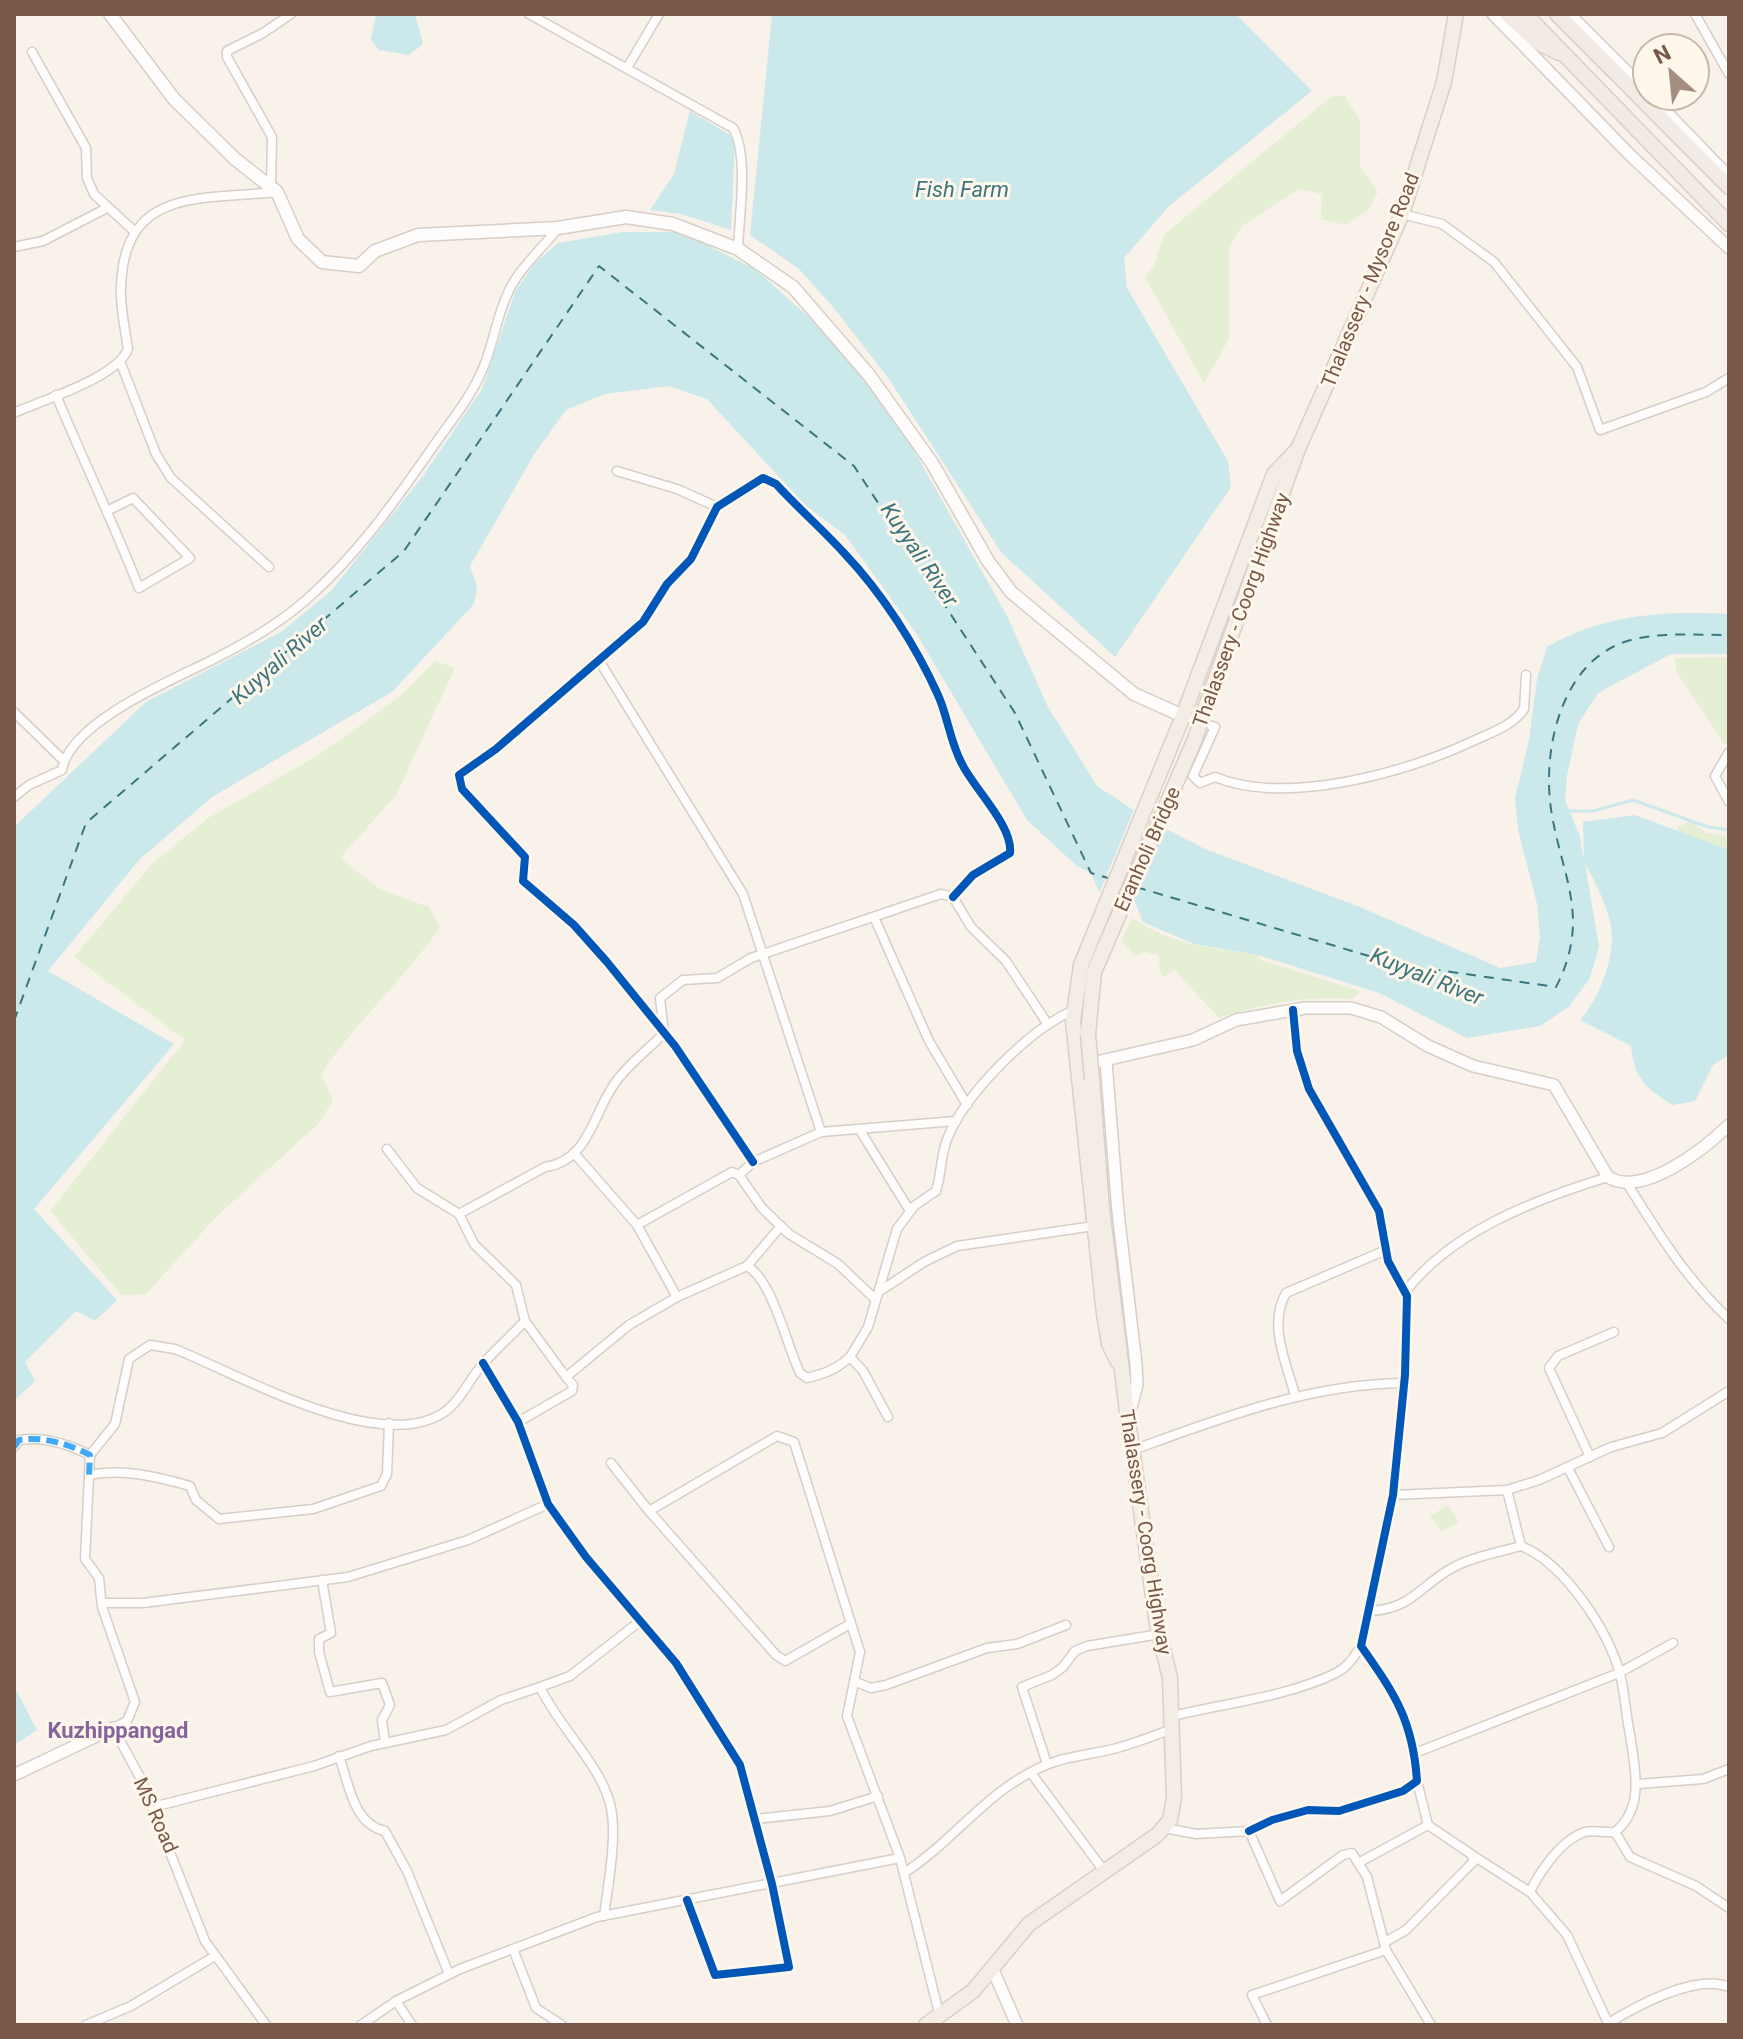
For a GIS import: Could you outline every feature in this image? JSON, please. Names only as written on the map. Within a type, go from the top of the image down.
[{"type":"highway","points":[[1507,14],[1539,43],[1567,57]]},
{"type":"highway","points":[[1525,14],[1729,224]]},
{"type":"highway","points":[[1557,14],[1729,187]]},
{"type":"main road","points":[[110,14],[174,99],[235,159],[274,189],[298,239],[322,262],[359,266],[375,251],[418,235],[558,228],[626,217],[650,218],[738,249],[793,287],[869,375],[932,463],[988,561],[1011,592],[1134,694],[1183,716]]},
{"type":"main road","name":"Thalassery - Mysore Road","points":[[1298,449],[1402,214],[1444,82],[1456,14]]},
{"type":"main road","points":[[1123,1373],[1109,1344],[1072,1011],[1081,965],[1183,716],[1274,474],[1298,449]]},
{"type":"main road","name":"Thalassery - Coorg Highway","points":[[1182,771],[1298,449]]},
{"type":"main road","name":"Eranholi Bridge","points":[[1113,928],[1182,771]]},
{"type":"main road","name":"Thalassery - Coorg Highway","points":[[1113,928],[1094,972],[1088,1034],[1102,1208],[1128,1420],[1160,1634],[1170,1678],[1174,1722],[1174,1798],[1165,1828]]},
{"type":"main road","points":[[926,2025],[940,2017],[993,1970],[1023,1930],[1165,1828]]},
{"type":"street","points":[[14,413],[120,361],[128,349],[120,288],[135,232],[152,212],[192,200],[274,189],[272,137],[227,57],[227,51],[263,33],[291,14]]},
{"type":"street","points":[[529,14],[733,128],[739,138],[741,155],[738,249]]},
{"type":"street","points":[[627,68],[659,14]]},
{"type":"street","points":[[1493,14],[1628,153],[1729,248]]},
{"type":"street","points":[[1569,14],[1631,76]]},
{"type":"street","points":[[1695,14],[1729,74]]},
{"type":"street","points":[[32,52],[86,148],[87,178],[94,194],[135,232]]},
{"type":"street","points":[[1666,112],[1729,177]]},
{"type":"street","points":[[14,247],[43,241],[107,208]]},
{"type":"street","points":[[1402,214],[1442,224],[1494,262],[1577,367],[1600,430],[1706,392],[1729,378]]},
{"type":"street","points":[[14,797],[29,785],[62,770],[64,761],[102,722],[149,689],[207,663],[305,601],[378,525],[465,404],[496,336],[508,292],[558,228]]},
{"type":"street","points":[[120,361],[156,454],[171,478],[269,567]]},
{"type":"street","points":[[56,395],[91,479],[109,510],[139,588],[190,558],[133,498],[109,510]]},
{"type":"street","points":[[617,471],[664,485],[717,507]]},
{"type":"street","points":[[753,1162],[664,1033],[592,944],[523,881],[525,857],[462,789],[459,775],[496,749],[643,622],[667,584],[691,559],[717,507],[753,481],[763,478],[776,484],[845,554],[915,652],[940,698],[945,723],[962,764],[1011,843],[1010,853],[973,875],[953,897]]},
{"type":"street","points":[[600,662],[743,894],[821,1132]]},
{"type":"street","points":[[1183,716],[1215,727],[1193,776],[1200,783],[1215,777],[1236,786],[1303,785],[1362,779],[1431,761],[1501,730],[1524,709],[1526,675]]},
{"type":"street","points":[[14,712],[64,761]]},
{"type":"street","points":[[1729,752],[1715,776],[1729,802]]},
{"type":"street","points":[[664,1033],[660,998],[683,980],[717,978],[762,954],[941,894],[953,897],[971,927],[1006,961],[1047,1023]]},
{"type":"street","points":[[874,917],[929,1041],[967,1105]]},
{"type":"street","points":[[1076,1066],[1106,1062],[1193,1040],[1236,1020],[1293,1010],[1351,1008],[1381,1017],[1428,1046],[1473,1066],[1554,1085],[1608,1177],[1628,1185],[1664,1243],[1703,1295],[1729,1319]]},
{"type":"street","points":[[904,1873],[937,1852],[998,1794],[1047,1764],[1072,1754],[1113,1749],[1174,1722],[1337,1672],[1352,1660],[1361,1646],[1393,1495],[1404,1383],[1405,1292],[1386,1250],[1379,1211],[1305,1078],[1297,1051],[1293,1010]]},
{"type":"street","points":[[747,1266],[759,1275],[767,1291],[800,1373],[807,1378],[837,1368],[850,1357],[868,1327],[897,1229],[910,1211],[936,1191],[942,1175],[942,1153],[956,1121],[967,1105],[1047,1023],[1072,1011]]},
{"type":"street","points":[[459,1214],[545,1167],[558,1165],[574,1153],[591,1131],[616,1081],[664,1033]]},
{"type":"street","points":[[1106,1062],[1118,1212],[1136,1364],[1137,1385],[1128,1420]]},
{"type":"street","points":[[739,1175],[753,1162],[821,1132],[861,1132],[956,1121]]},
{"type":"street","points":[[1628,1185],[1679,1166],[1729,1125]]},
{"type":"street","points":[[861,1132],[910,1211]]},
{"type":"street","points":[[387,1149],[417,1188],[459,1214],[474,1244],[516,1285],[525,1321],[573,1385],[572,1391],[518,1422]]},
{"type":"street","points":[[574,1153],[637,1225],[677,1297]]},
{"type":"street","points":[[637,1225],[732,1172],[739,1175],[762,1208],[781,1226],[838,1264],[877,1295]]},
{"type":"street","points":[[1405,1292],[1418,1274],[1470,1235],[1564,1191],[1608,1177]]},
{"type":"street","points":[[566,1377],[588,1362],[629,1325],[677,1297],[747,1266],[781,1226]]},
{"type":"street","points":[[877,1295],[924,1262],[957,1246],[1094,1226]]},
{"type":"street","points":[[1295,1395],[1277,1326],[1279,1306],[1286,1293],[1386,1250]]},
{"type":"street","points":[[14,1775],[127,1721],[135,1702],[102,1603],[99,1578],[85,1559],[90,1455],[115,1424],[129,1359],[150,1345],[175,1349],[315,1410],[342,1419],[389,1423],[444,1412],[483,1363],[525,1321]]},
{"type":"street","points":[[1590,1457],[1549,1368],[1558,1356],[1614,1332]]},
{"type":"street","points":[[850,1357],[863,1371],[888,1417]]},
{"type":"street","points":[[483,1363],[518,1422],[548,1504],[586,1557],[676,1663],[708,1708],[740,1765],[772,1884],[789,1967],[715,1975],[687,1900]]},
{"type":"street","points":[[1133,1450],[1295,1395],[1358,1383],[1404,1383]]},
{"type":"street","points":[[1393,1495],[1507,1490],[1568,1468],[1611,1447],[1662,1433],[1729,1391]]},
{"type":"street","points":[[89,1475],[105,1472],[134,1474],[190,1486],[196,1500],[219,1519],[313,1509],[381,1486],[387,1474],[389,1423]]},
{"type":"street","points":[[649,1511],[777,1436],[794,1442],[860,1652],[847,1716],[900,1858],[940,2017]]},
{"type":"street","points":[[14,1447],[19,1440],[30,1438],[69,1444],[90,1455]]},
{"type":"street","points":[[611,1463],[649,1511],[776,1655],[785,1661],[850,1624]]},
{"type":"street","points":[[1568,1468],[1609,1547]]},
{"type":"street","points":[[1507,1490],[1521,1546]]},
{"type":"street","points":[[102,1603],[143,1603],[322,1580],[403,1563],[468,1540],[548,1504]]},
{"type":"street","points":[[1370,1611],[1406,1603],[1463,1562],[1521,1546],[1556,1566],[1602,1633],[1619,1673],[1638,1784],[1624,1824],[1615,1832],[1585,1831],[1573,1839],[1539,1873],[1530,1892]]},
{"type":"street","points":[[322,1580],[331,1633],[319,1639],[326,1684],[330,1692],[382,1683],[390,1705],[382,1720],[385,1743]]},
{"type":"street","points":[[153,1807],[385,1743],[446,1730],[501,1700],[570,1676],[640,1621]]},
{"type":"street","points":[[856,1682],[871,1688],[886,1685],[987,1648],[1017,1644],[1066,1625]]},
{"type":"street","points":[[1047,1764],[1022,1687],[1052,1675],[1063,1667],[1075,1651],[1087,1646],[1160,1634]]},
{"type":"street","points":[[1415,1753],[1619,1673],[1673,1643]]},
{"type":"street","points":[[1361,1646],[1398,1698],[1415,1753],[1417,1781],[1428,1825],[1530,1892],[1567,1935],[1607,2024],[1673,1992],[1696,1985],[1729,1987]]},
{"type":"street","points":[[540,1687],[552,1714],[603,1787],[611,1806],[609,1883],[604,1916]]},
{"type":"street","name":"MS Road","points":[[113,1728],[153,1807],[205,1941],[266,2025]]},
{"type":"street","points":[[339,1756],[360,1816],[367,1825],[385,1831],[407,1871],[449,1974]]},
{"type":"street","points":[[1638,1784],[1703,1779],[1729,1769]]},
{"type":"street","points":[[1031,1773],[1104,1871]]},
{"type":"street","points":[[1165,1828],[1196,1834],[1249,1831],[1272,1820],[1308,1810],[1339,1811],[1364,1804],[1403,1791],[1417,1781]]},
{"type":"street","points":[[756,1819],[830,1811],[878,1796]]},
{"type":"street","points":[[1360,1862],[1428,1825]]},
{"type":"street","points":[[1249,1831],[1280,1901],[1343,1855],[1352,1853],[1360,1862],[1386,1946],[1431,2025]]},
{"type":"street","points":[[1615,1832],[1630,1857],[1696,1886],[1729,1908]]},
{"type":"street","points":[[1267,2025],[1252,1995],[1386,1946],[1474,1861],[1471,1854]]},
{"type":"street","points":[[361,2025],[396,2001],[449,1974],[604,1916],[900,1858]]},
{"type":"street","points":[[513,1949],[536,2008],[562,2025]]},
{"type":"street","points":[[86,2025],[131,2006],[215,1956]]},
{"type":"street","points":[[993,1970],[1017,2025]]},
{"type":"street","points":[[396,2001],[412,2025]]},
{"type":"green space","points":[[1344,95],[1360,121],[1360,166],[1378,192],[1368,210],[1346,225],[1321,219],[1322,194],[1299,189],[1242,226],[1229,248],[1229,339],[1204,383],[1145,277],[1153,267],[1165,234],[1331,97]]},
{"type":"green space","points":[[1729,657],[1729,741],[1724,744],[1676,671],[1675,658]]},
{"type":"green space","points":[[435,661],[455,668],[396,795],[340,858],[381,890],[429,907],[440,927],[321,1074],[333,1101],[318,1124],[216,1217],[146,1294],[121,1295],[50,1211],[185,1040],[74,957],[152,864],[208,818],[318,755],[401,695]]},
{"type":"green space","points":[[1692,821],[1705,833],[1726,836],[1729,860],[1689,849],[1677,827]]},
{"type":"green space","points":[[1132,918],[1178,940],[1258,955],[1261,960],[1360,991],[1354,999],[1285,1002],[1219,1018],[1174,970],[1162,978],[1158,955],[1145,952],[1135,956],[1121,941]]},
{"type":"green space","points":[[1448,1505],[1459,1523],[1441,1531],[1430,1516]]},
{"type":"water","points":[[376,14],[415,14],[423,44],[409,55],[379,50],[371,40]]},
{"type":"water","name":"Fish Farm","points":[[772,14],[1236,14],[1312,91],[1169,206],[1124,258],[1127,288],[1228,461],[1231,487],[1115,657],[1001,552],[889,379],[834,308],[799,269],[750,235]]},
{"type":"water","points":[[690,111],[735,138],[731,230],[681,214],[650,210],[674,174]]},
{"type":"water","name":"Kuyyali River","points":[[622,232],[680,232],[755,269],[824,331],[899,424],[1007,616],[1048,707],[1097,786],[1147,819],[1205,849],[1360,907],[1500,968],[1536,962],[1540,937],[1537,904],[1518,830],[1515,798],[1529,740],[1537,679],[1547,647],[1591,628],[1635,617],[1681,613],[1729,614],[1729,654],[1671,654],[1598,693],[1578,724],[1565,800],[1580,837],[1584,861],[1583,822],[1635,815],[1729,850],[1729,1055],[1713,1065],[1695,1101],[1673,1105],[1655,1094],[1638,1075],[1631,1046],[1580,1020],[1602,983],[1612,940],[1607,911],[1585,864],[1599,947],[1590,978],[1569,1007],[1540,1026],[1467,1038],[1379,993],[1258,955],[1194,944],[1143,922],[1134,900],[1099,892],[1091,873],[1078,867],[1027,820],[916,633],[845,535],[805,505],[707,399],[669,386],[605,394],[566,410],[533,456],[470,566],[477,587],[474,604],[392,692],[212,797],[139,860],[48,971],[174,1044],[34,1209],[117,1300],[95,1321],[76,1311],[25,1362],[35,1381],[14,1401],[14,827],[146,702],[281,632],[331,591],[423,476],[482,389],[515,292],[535,263],[558,243]]},
{"type":"water","points":[[14,1686],[37,1730],[14,1745]]},
{"type":"pier","points":[[1135,807],[1147,815],[1112,899],[1098,896]]},
{"type":"pier","points":[[1150,816],[1166,825],[1131,904],[1114,900]]},
{"type":"waterway","points":[[1567,811],[1593,811],[1633,800],[1708,827],[1729,830]]},
{"type":"ferry route","points":[[14,1021],[86,823],[404,551],[599,266],[854,466],[1015,713],[1091,873],[1111,879]]},
{"type":"ferry route","points":[[1136,887],[1396,964],[1556,987],[1567,962],[1573,918],[1551,809],[1550,759],[1554,733],[1573,685],[1588,665],[1607,650],[1631,640],[1667,635],[1729,635]]},
{"type":"marked path","points":[[14,1447],[19,1440],[37,1439],[73,1447],[90,1455],[89,1475]]},
{"type":"cycle path","points":[[753,1162],[675,1046],[607,962],[574,925],[523,881],[525,857],[462,789],[459,775],[496,749],[643,622],[667,584],[691,559],[717,507],[763,478],[776,484],[836,544],[885,603],[929,676],[962,764],[1006,831],[1010,853],[973,875],[953,897]]},
{"type":"cycle path","points":[[1249,1831],[1272,1820],[1308,1810],[1339,1811],[1403,1791],[1417,1781],[1411,1741],[1400,1709],[1361,1646],[1393,1495],[1405,1375],[1407,1296],[1388,1261],[1379,1211],[1309,1089],[1297,1051],[1293,1010]]},
{"type":"cycle path","points":[[483,1363],[518,1422],[548,1504],[586,1557],[676,1663],[740,1765],[772,1884],[789,1967],[715,1975],[687,1900]]},
{"type":"district","name":"Kuzhippangad","points":[[118,1730]]}]
